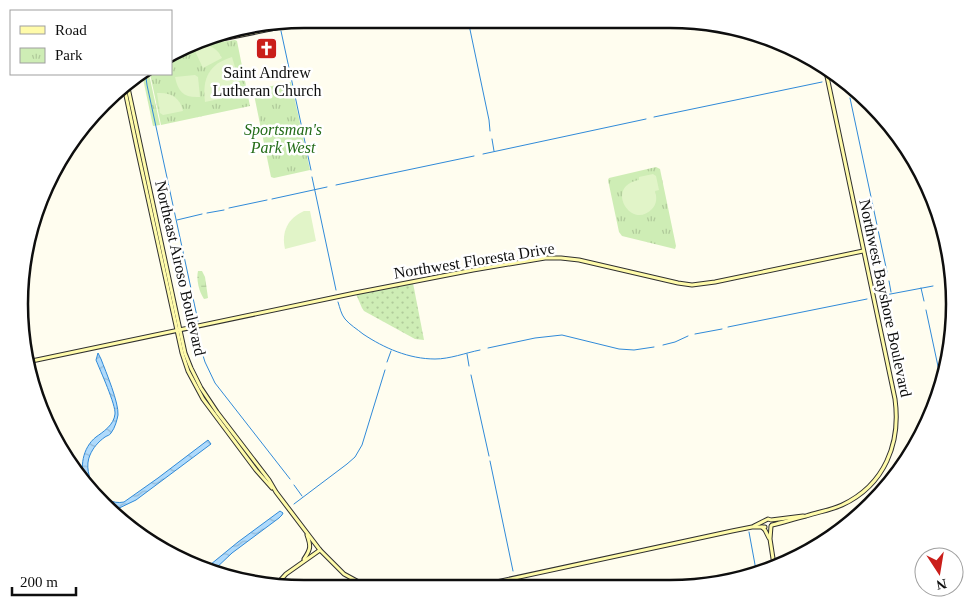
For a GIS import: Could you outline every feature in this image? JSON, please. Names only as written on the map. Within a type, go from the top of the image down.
[{"type":"main road","name":"Northwest Bayshore Boulevard","points":[[771,520],[803,516],[832,509],[859,495],[880,474],[889,456],[895,437],[897,418],[895,399],[827,76]]},
{"type":"main road","name":"Northeast Airoso Boulevard","points":[[128,91],[182,354],[188,371],[203,399],[256,470],[276,492],[320,550],[344,574],[355,580]]},
{"type":"main road","name":"Northeast Airoso Boulevard","points":[[125,93],[136,148],[178,330]]},
{"type":"main road","name":"Northwest Floresta Drive","points":[[34,360],[355,293],[545,258],[579,260],[692,285],[715,282],[864,251]]},
{"type":"main road","name":"Northwest Bayshore Boulevard","points":[[772,526],[803,516]]},
{"type":"main road","points":[[504,580],[752,527],[768,519],[771,520],[772,526],[770,538],[773,559]]},
{"type":"main road","points":[[764,522],[764,527],[770,538]]},
{"type":"main road","points":[[770,538],[773,528],[778,524]]},
{"type":"main road","points":[[752,527],[769,528],[772,526]]},
{"type":"main road","points":[[302,562],[310,547],[306,532]]},
{"type":"main road","points":[[282,579],[320,550]]},
{"type":"green space","points":[[237,41],[250,106],[161,125],[150,75],[172,75],[172,60],[213,43]]},
{"type":"green space","points":[[210,46],[222,58],[203,68],[195,50]]},
{"type":"green space","points":[[232,57],[242,91],[238,95],[205,102],[204,93],[209,73],[218,64]]},
{"type":"green space","points":[[149,75],[160,125],[153,126],[143,79]]},
{"type":"green space","points":[[195,75],[198,77],[200,97],[183,93],[178,87],[175,77]]},
{"type":"green space","name":"Sportsman's Park West","points":[[291,82],[310,170],[274,178],[271,177],[253,90]]},
{"type":"green space","points":[[157,93],[166,93],[174,96],[180,102],[183,111],[163,115],[160,113]]},
{"type":"green space","points":[[656,167],[660,169],[676,246],[675,249],[622,236],[619,232],[609,178]]},
{"type":"green space","points":[[653,174],[656,176],[659,190],[655,191],[655,205],[644,214],[636,215],[624,205],[622,198],[623,190],[629,184],[639,180],[639,177]]},
{"type":"green space","points":[[310,211],[316,241],[285,249],[284,237],[287,226],[298,214]]},
{"type":"green space","points":[[198,271],[202,271],[205,277],[208,298],[204,299],[201,293]]},
{"type":"green space","points":[[413,283],[424,340],[415,339],[364,311],[356,294]]},
{"type":"water","points":[[98,353],[114,395],[118,415],[110,435],[100,441],[90,455],[88,471],[90,478],[83,469],[85,452],[92,441],[110,425],[115,414],[96,360]]},
{"type":"water","points":[[208,440],[211,444],[136,500],[119,508],[110,500],[124,502]]},
{"type":"water","points":[[280,511],[283,513],[218,566],[212,564]]},
{"type":"waterway","points":[[470,28],[490,131]]},
{"type":"waterway","points":[[281,31],[311,170]]},
{"type":"waterway","points":[[145,77],[198,321]]},
{"type":"waterway","points":[[654,117],[822,82]]},
{"type":"waterway","points":[[850,98],[887,272]]},
{"type":"waterway","points":[[483,154],[646,119]]},
{"type":"waterway","points":[[492,139],[494,151]]},
{"type":"waterway","points":[[336,185],[474,156]]},
{"type":"waterway","points":[[312,177],[336,290]]},
{"type":"waterway","points":[[272,199],[327,187]]},
{"type":"waterway","points":[[229,208],[267,200]]},
{"type":"waterway","points":[[207,213],[224,210]]},
{"type":"waterway","points":[[177,220],[202,214]]},
{"type":"waterway","points":[[889,281],[891,292]]},
{"type":"waterway","points":[[880,296],[933,286]]},
{"type":"waterway","points":[[921,288],[924,301]]},
{"type":"waterway","points":[[728,327],[867,299]]},
{"type":"waterway","points":[[338,302],[344,317],[351,325],[371,339],[397,352],[416,357],[441,359],[480,350]]},
{"type":"waterway","points":[[926,310],[938,368]]},
{"type":"waterway","points":[[695,334],[722,329]]},
{"type":"waterway","points":[[195,330],[205,362],[215,383],[290,479]]},
{"type":"waterway","points":[[488,348],[535,338],[562,335],[619,349],[634,350],[654,347]]},
{"type":"waterway","points":[[663,345],[688,336]]},
{"type":"waterway","points":[[387,362],[391,351]]},
{"type":"waterway","points":[[467,354],[469,366]]},
{"type":"waterway","points":[[294,504],[355,457],[362,445],[385,370]]},
{"type":"waterway","points":[[471,375],[489,456]]},
{"type":"waterway","points":[[490,461],[513,571]]},
{"type":"waterway","points":[[294,485],[302,496]]},
{"type":"waterway","points":[[749,532],[755,566]]},
{"type":"place","name":"Saint Andrew Lutheran Church","points":[[267,48]]}]
